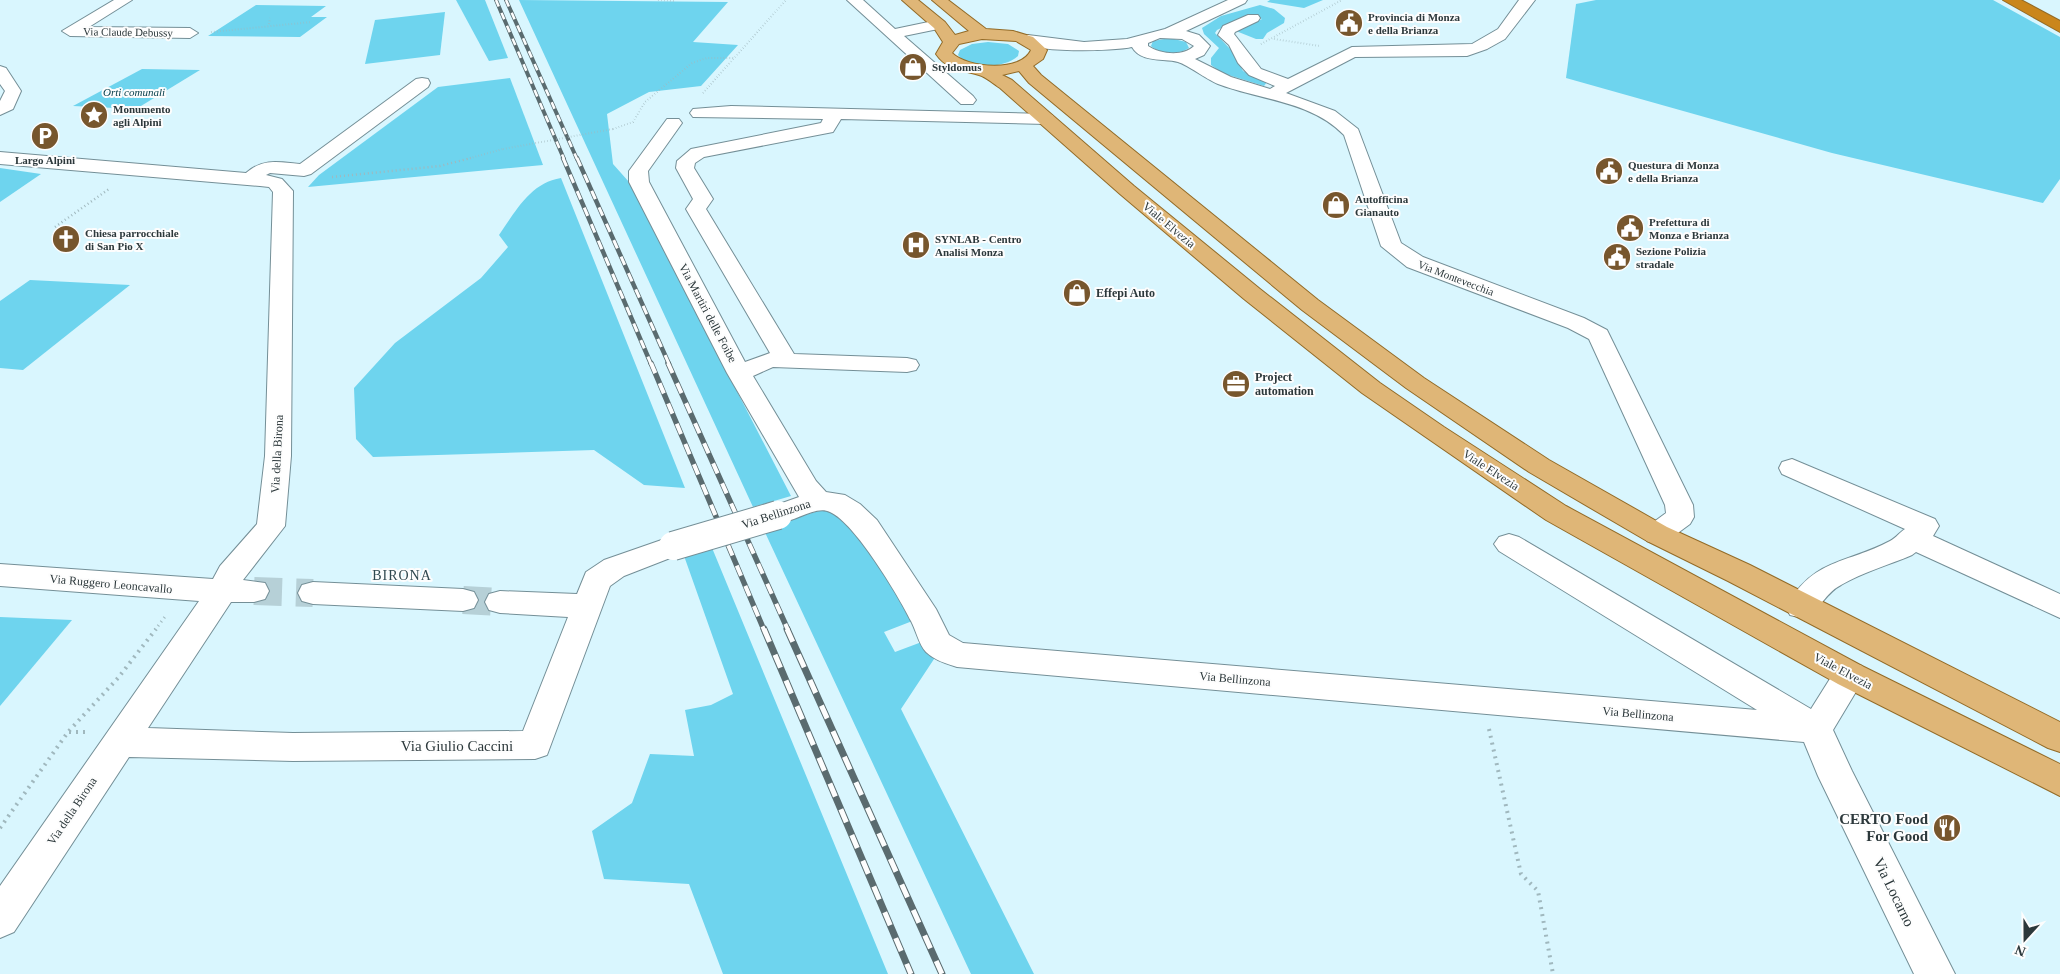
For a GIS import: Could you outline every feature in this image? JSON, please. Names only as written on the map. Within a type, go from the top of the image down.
[{"type":"highway","points":[[2010,0],[2060,27]]},
{"type":"main road","points":[[909,0],[950,36],[951,43],[982,34],[1008,35],[1028,40],[1035,45],[1038,50],[1030,61],[1086,121],[1310,305],[1408,377],[1539,466],[1657,534],[1739,573],[1801,607],[2060,738]]},
{"type":"main road","points":[[939,0],[982,34]]},
{"type":"main road","name":"Viale Elvezia","points":[[951,43],[945,48],[944,54],[947,59],[967,68],[982,70],[1010,69],[1030,61]]},
{"type":"main road","name":"Viale Elvezia","points":[[982,70],[1006,84],[1252,294],[1370,388],[1435,434],[1556,513],[1850,675],[2060,781]]},
{"type":"street","name":"Via Claude Debussy","points":[[125,0],[70,30],[190,33]]},
{"type":"street","points":[[1142,46],[1150,36],[1189,30],[1240,0]]},
{"type":"street","points":[[1270,95],[1352,52],[1467,51],[1486,45],[1503,31],[1518,7],[1528,0]]},
{"type":"street","points":[[860,2],[891,34],[967,100]]},
{"type":"street","points":[[1253,18],[1228,29],[1225,33],[1242,53],[1246,63],[1255,72],[1289,85]]},
{"type":"street","points":[[891,34],[938,25]]},
{"type":"street","points":[[1028,40],[1071,45],[1142,46],[1160,56],[1181,57],[1197,53],[1201,50],[1200,42],[1189,30]]},
{"type":"street","points":[[1030,61],[1071,45]]},
{"type":"street","name":"Via Montevecchia","points":[[1181,57],[1209,74],[1315,110],[1344,123],[1352,133],[1392,246],[1415,262],[1576,323],[1598,335],[1678,505],[1680,516],[1657,534]]},
{"type":"street","points":[[0,71],[13,91],[7,105],[0,110]]},
{"type":"street","points":[[249,179],[266,167],[304,170],[422,83]]},
{"type":"street","points":[[998,117],[1016,108],[1024,100]]},
{"type":"street","name":"Via Martiri delle Foibe","points":[[818,500],[806,487],[739,373],[639,182],[638,171],[684,112],[732,111],[831,121],[998,117],[1046,119]]},
{"type":"street","points":[[786,360],[696,209],[703,199],[685,168],[686,161],[698,153],[813,128],[831,121]]},
{"type":"street","name":"Via della Birona","points":[[0,158],[249,179],[275,183],[282,192],[280,407],[276,493],[271,526],[231,574],[238,592],[118,742],[0,919]]},
{"type":"street","points":[[739,373],[761,362],[786,360],[907,365]]},
{"type":"street","points":[[1792,468],[1925,526],[1902,548],[1830,576],[1815,588],[1801,607]]},
{"type":"street","name":"Via Bellinzona","points":[[673,546],[778,515],[818,500],[835,502],[850,511],[867,527],[924,617],[937,643],[957,655],[1816,729]]},
{"type":"street","points":[[1912,538],[2060,606]]},
{"type":"street","points":[[1510,544],[1816,729],[1850,675]]},
{"type":"street","name":"Via Giulio Caccini","points":[[118,742],[293,747],[535,745],[597,580],[614,568],[673,546]]},
{"type":"street","name":"Via Ruggero Leoncavallo","points":[[0,575],[238,592]]},
{"type":"street","points":[[313,593],[463,600]]},
{"type":"street","points":[[500,602],[587,606]]},
{"type":"street","name":"Via Locarno","points":[[1816,729],[1836,776],[1935,974]]},
{"type":"path","points":[[658,0],[675,1]]},
{"type":"path","points":[[702,94],[786,0]]},
{"type":"path","points":[[1274,39],[1277,34],[1342,0]]},
{"type":"path","points":[[269,24],[270,18]]},
{"type":"path","points":[[190,33],[233,31],[269,24],[312,22]]},
{"type":"path","points":[[1242,53],[1274,39],[1352,52]]},
{"type":"path","points":[[327,178],[440,166],[503,150],[613,129],[633,122],[638,117],[645,102],[692,64],[707,58],[734,58]]},
{"type":"path","points":[[55,227],[136,170]]},
{"type":"path","points":[[0,828],[68,732],[118,678],[170,609]]},
{"type":"path","points":[[1482,700],[1521,874],[1538,891],[1553,974]]},
{"type":"green space","points":[[456,0],[485,0],[508,58],[489,61]]},
{"type":"green space","points":[[519,0],[728,2],[693,42],[738,45],[701,86],[649,92],[607,114],[613,164],[629,182],[791,496],[753,507]]},
{"type":"green space","points":[[1270,0],[1323,0],[1304,8],[1267,2]]},
{"type":"green space","points":[[1596,0],[1993,0],[2060,37],[2060,179],[2043,203],[1832,153],[1566,78],[1576,4]]},
{"type":"green space","points":[[256,5],[326,6],[311,17],[327,17],[300,37],[208,36]]},
{"type":"green space","points":[[1260,5],[1274,9],[1285,18],[1284,23],[1267,33],[1263,39],[1256,39],[1236,31],[1262,19],[1249,15],[1217,30],[1215,33],[1233,52],[1243,71],[1267,82],[1264,86],[1222,73],[1211,65],[1211,58],[1219,48],[1204,34],[1202,28],[1221,16]]},
{"type":"green space","points":[[445,12],[440,55],[365,64],[375,20]]},
{"type":"green space","points":[[1170,38],[1186,42],[1189,48],[1180,52],[1170,53],[1160,51],[1151,46],[1153,41]]},
{"type":"green space","points":[[988,42],[1008,44],[1019,51],[1018,56],[1005,63],[979,66],[963,60],[958,55],[960,50],[972,44]]},
{"type":"green space","name":"Orti comunali","points":[[142,69],[200,70],[136,109],[73,106]]},
{"type":"green space","points":[[510,78],[543,165],[308,187],[319,175],[438,87]]},
{"type":"green space","points":[[0,168],[41,174],[0,202]]},
{"type":"green space","points":[[561,178],[685,488],[644,485],[594,450],[373,457],[356,439],[354,388],[395,343],[481,278],[508,247],[499,235],[525,199],[541,186]]},
{"type":"green space","points":[[30,280],[130,285],[23,370],[0,368],[0,301]]},
{"type":"green space","points":[[827,509],[849,522],[915,620],[884,632],[895,652],[927,640],[936,656],[901,709],[1034,974],[971,974],[762,526]]},
{"type":"green space","points":[[710,543],[888,974],[723,974],[689,884],[604,879],[592,831],[632,803],[650,754],[694,756],[685,710],[711,705],[733,694],[683,553]]},
{"type":"green space","points":[[0,617],[72,620],[0,706]]},
{"type":"tunnel","points":[[254,591],[313,593]]},
{"type":"tunnel","points":[[463,600],[500,602]]},
{"type":"railway","points":[[496,0],[564,159]]},
{"type":"railway","points":[[506,0],[577,159]]},
{"type":"railway","points":[[563,158],[651,364]]},
{"type":"railway","points":[[577,158],[669,364]]},
{"type":"railway","points":[[651,363],[764,630]]},
{"type":"railway","points":[[668,363],[788,630]]},
{"type":"railway","points":[[764,629],[911,974]]},
{"type":"railway","points":[[787,629],[942,974]]},
{"type":"place","name":"Provincia di Monza e della Brianza","points":[[1349,23]]},
{"type":"place","name":"Styldomus","points":[[913,67]]},
{"type":"place","name":"Monumento agli Alpini","points":[[94,115]]},
{"type":"place","name":"Largo Alpini","points":[[45,136]]},
{"type":"place","name":"Questura di Monza e della Brianza","points":[[1609,171]]},
{"type":"place","name":"Autofficina Gianauto","points":[[1336,205]]},
{"type":"place","name":"Prefettura di Monza e Brianza","points":[[1630,228]]},
{"type":"place","name":"Chiesa parrocchiale di San Pio X","points":[[66,239]]},
{"type":"place","name":"SYNLAB - Centro Analisi Monza","points":[[916,245]]},
{"type":"place","name":"Sezione Polizia stradale","points":[[1617,257]]},
{"type":"place","name":"Effepi Auto","points":[[1077,293]]},
{"type":"place","name":"Project automation","points":[[1236,384]]},
{"type":"place","name":"CERTO Food For Good","points":[[1947,828]]},
{"type":"district","name":"BIRONA","points":[[402,575]]}]
